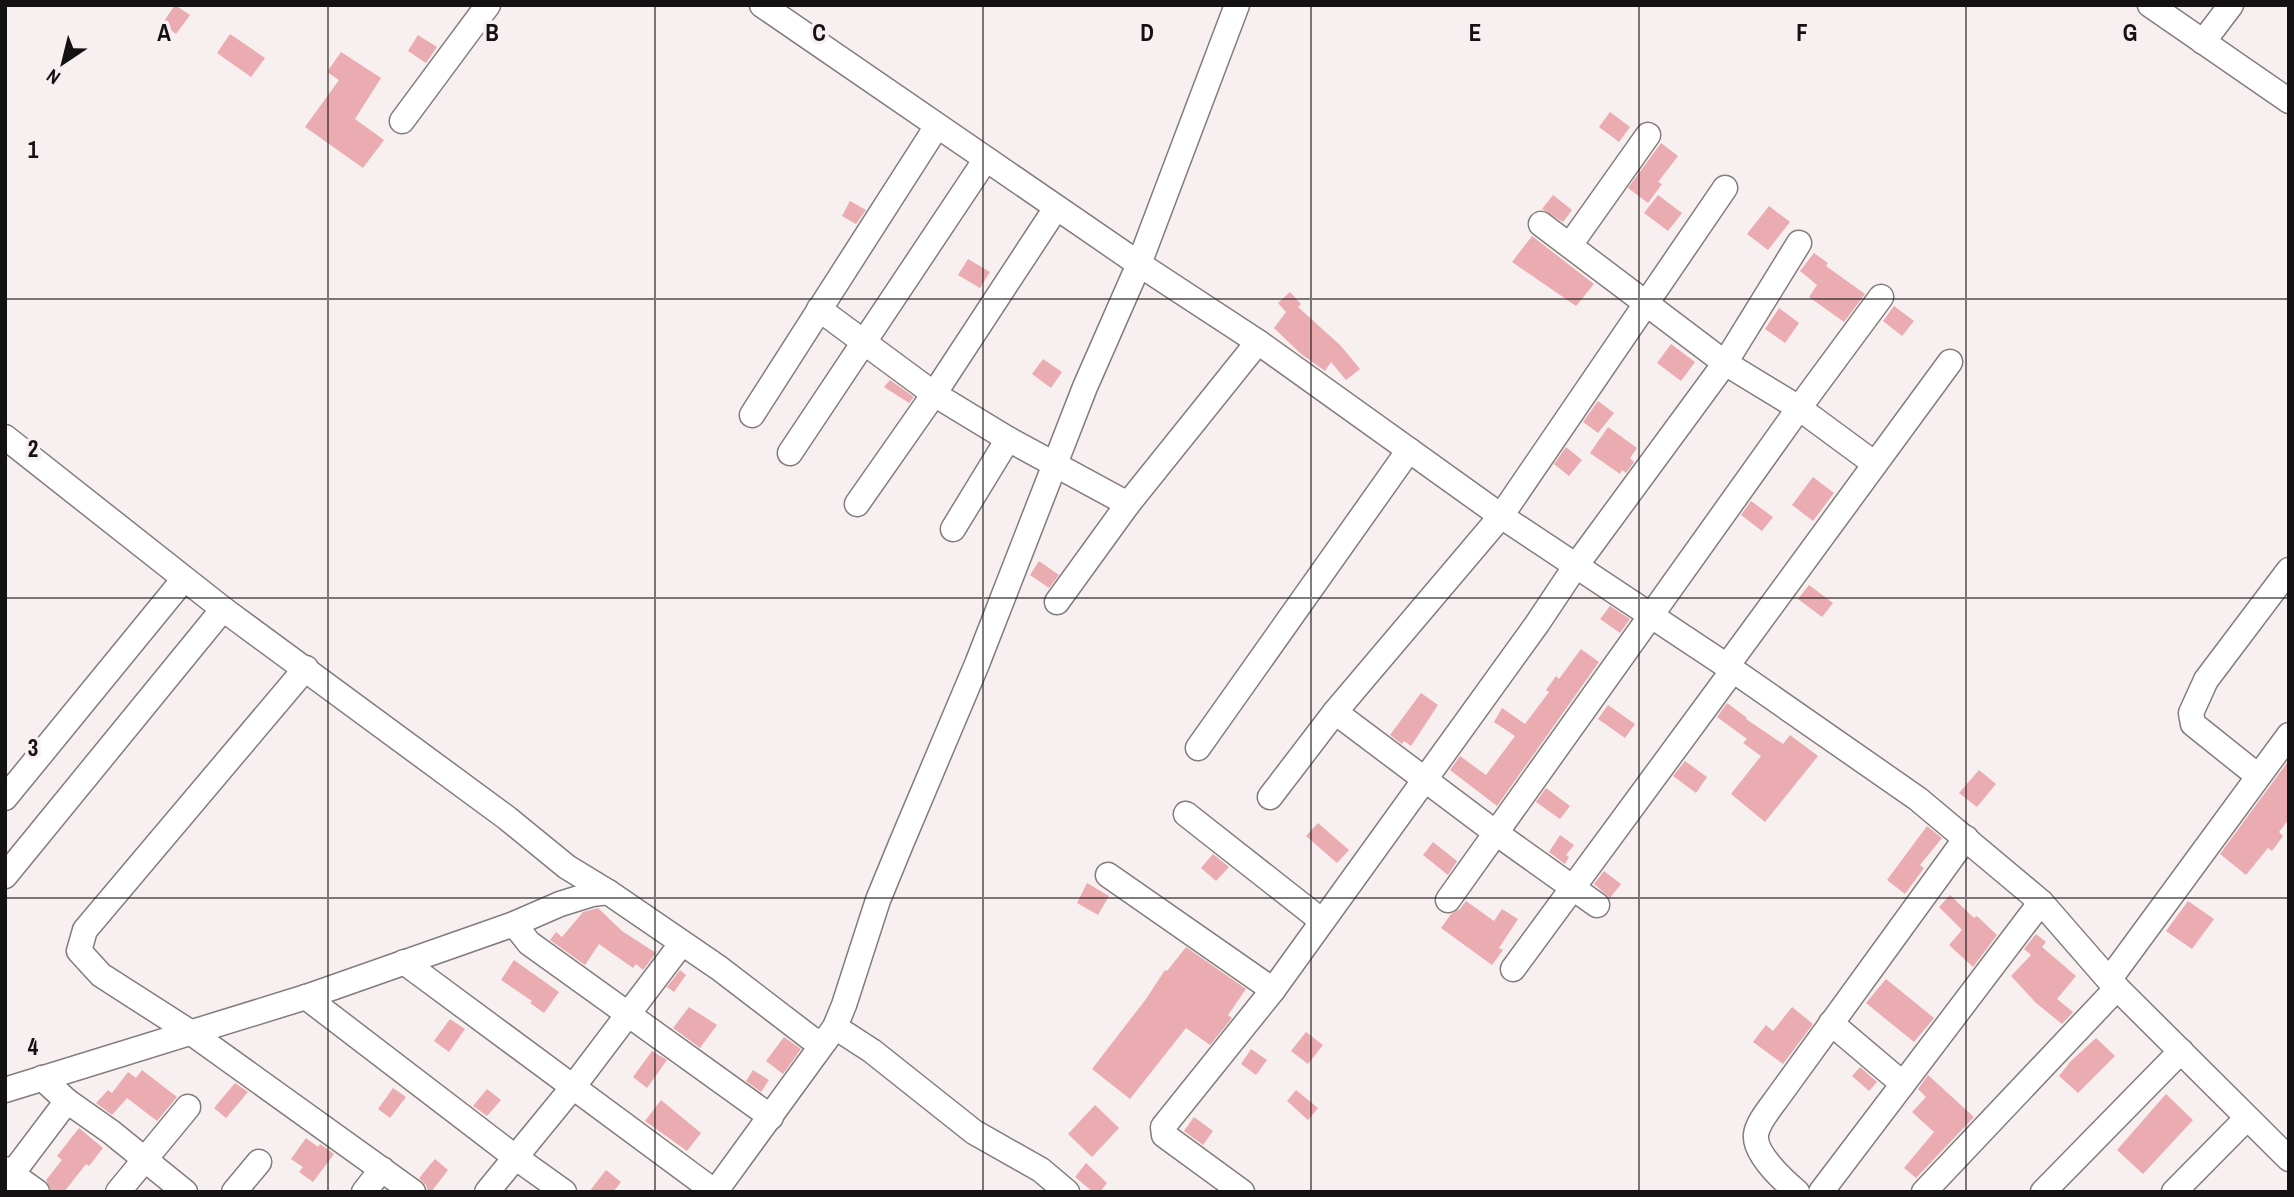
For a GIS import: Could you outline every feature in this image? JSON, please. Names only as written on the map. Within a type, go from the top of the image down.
[{"type":"street","points":[[402,121],[488,5]]},
{"type":"street","points":[[762,5],[1056,208],[1258,342],[1501,516],[1730,668],[1917,799],[2041,902],[2113,984],[2289,1159]]},
{"type":"street","points":[[404,962],[715,1192],[830,1034],[883,889],[977,664],[1085,387],[1139,264],[1237,5]]},
{"type":"street","points":[[2150,5],[2288,98]]},
{"type":"street","points":[[2203,43],[2231,5]]},
{"type":"street","points":[[752,415],[937,126]]},
{"type":"street","points":[[1570,246],[1648,135]]},
{"type":"street","points":[[790,453],[986,159]]},
{"type":"street","points":[[1270,797],[1335,712],[1501,516],[1725,188]]},
{"type":"street","points":[[857,504],[934,394],[1056,208]]},
{"type":"street","points":[[1541,224],[1725,363],[1799,408],[1875,464]]},
{"type":"street","points":[[1242,1192],[1164,1135],[1163,1130],[1273,990],[1725,363],[1799,243]]},
{"type":"street","points":[[1448,900],[1881,297]]},
{"type":"street","points":[[819,309],[934,394],[1009,439],[1128,504]]},
{"type":"street","points":[[1057,602],[1128,504],[1258,342]]},
{"type":"street","points":[[1513,969],[1574,888],[1950,362]]},
{"type":"street","points":[[5,437],[223,609],[507,818],[567,867],[682,943],[813,1040],[830,1034],[872,1051],[974,1132],[1041,1170],[1067,1192]]},
{"type":"street","points":[[953,529],[1009,439]]},
{"type":"street","points":[[1199,748],[1409,450]]},
{"type":"street","points":[[2258,776],[2193,724],[2191,713],[2206,680],[2289,570]]},
{"type":"street","points":[[5,798],[184,579]]},
{"type":"street","points":[[5,876],[223,609]]},
{"type":"street","points":[[306,668],[85,930],[79,951],[101,975],[193,1034],[413,1192]]},
{"type":"street","points":[[1335,712],[1597,905]]},
{"type":"street","points":[[1924,1192],[2113,984],[2289,735]]},
{"type":"street","points":[[1186,814],[1322,921]]},
{"type":"street","points":[[1797,1192],[1782,1179],[1763,1154],[1756,1134],[1777,1097],[1966,838]]},
{"type":"street","points":[[1108,875],[1273,990]]},
{"type":"street","points":[[5,1090],[306,997],[514,924],[559,904],[608,892]]},
{"type":"street","points":[[1821,1192],[2041,902]]},
{"type":"street","points":[[514,924],[529,943],[771,1117]]},
{"type":"street","points":[[487,1192],[573,1087],[682,943]]},
{"type":"street","points":[[306,997],[564,1192]]},
{"type":"street","points":[[1831,1023],[1903,1084]]},
{"type":"street","points":[[2043,1192],[2182,1051]]},
{"type":"street","points":[[42,1078],[66,1101],[111,1132],[185,1192]]},
{"type":"street","points":[[37,1192],[8,1175],[66,1101]]},
{"type":"street","points":[[118,1192],[188,1107]]},
{"type":"street","points":[[2174,1192],[2247,1118]]},
{"type":"street","points":[[234,1192],[259,1162]]},
{"type":"street","points":[[363,1192],[382,1169]]},
{"type":"building","points":[[175,5],[190,15],[176,34],[162,24]]},
{"type":"building","points":[[230,34],[265,58],[251,77],[217,53]]},
{"type":"building","points":[[418,35],[437,47],[426,63],[408,51]]},
{"type":"building","points":[[341,52],[381,78],[355,119],[384,140],[363,168],[305,127],[339,80],[327,72]]},
{"type":"building","points":[[1610,112],[1630,127],[1619,142],[1599,127]]},
{"type":"building","points":[[1661,143],[1678,156],[1658,182],[1662,184],[1648,203],[1628,188]]},
{"type":"building","points":[[1553,195],[1572,210],[1563,222],[1542,209]]},
{"type":"building","points":[[1658,195],[1682,213],[1668,231],[1644,213]]},
{"type":"building","points":[[850,201],[866,210],[856,224],[842,216]]},
{"type":"building","points":[[1769,206],[1790,222],[1768,250],[1747,234]]},
{"type":"building","points":[[1532,236],[1594,284],[1576,306],[1512,262]]},
{"type":"building","points":[[1814,253],[1828,263],[1826,266],[1865,294],[1844,322],[1809,297],[1817,285],[1800,271]]},
{"type":"building","points":[[968,259],[990,272],[980,288],[958,275]]},
{"type":"building","points":[[1290,292],[1301,304],[1298,307],[1340,345],[1360,369],[1346,380],[1331,362],[1325,371],[1301,354],[1274,328],[1286,312],[1278,303]]},
{"type":"building","points":[[1894,306],[1914,321],[1902,336],[1883,321]]},
{"type":"building","points":[[1779,308],[1799,323],[1785,343],[1765,329]]},
{"type":"building","points":[[1671,344],[1695,362],[1681,381],[1657,363]]},
{"type":"building","points":[[1043,359],[1062,372],[1051,388],[1032,374]]},
{"type":"building","points":[[890,380],[914,397],[909,403],[884,387]]},
{"type":"building","points":[[1598,401],[1614,413],[1598,433],[1583,422]]},
{"type":"building","points":[[1608,427],[1637,448],[1630,458],[1634,462],[1626,473],[1622,470],[1620,474],[1590,453]]},
{"type":"building","points":[[1566,447],[1582,460],[1569,476],[1554,464]]},
{"type":"building","points":[[1813,477],[1834,493],[1813,521],[1792,505]]},
{"type":"building","points":[[1751,501],[1773,517],[1762,531],[1741,515]]},
{"type":"building","points":[[1039,561],[1059,575],[1049,588],[1030,575]]},
{"type":"building","points":[[1809,585],[1833,603],[1822,617],[1798,599]]},
{"type":"building","points":[[1610,606],[1630,619],[1620,633],[1600,619]]},
{"type":"building","points":[[1581,649],[1599,662],[1497,806],[1450,770],[1460,756],[1486,775],[1515,736],[1494,722],[1502,708],[1525,724],[1549,692],[1546,690],[1556,676],[1559,679]]},
{"type":"building","points":[[1421,693],[1438,705],[1411,746],[1404,741],[1402,744],[1390,735]]},
{"type":"building","points":[[1727,703],[1783,744],[1790,735],[1818,756],[1765,822],[1731,794],[1761,756],[1743,743],[1747,739],[1717,717]]},
{"type":"building","points":[[1608,705],[1635,724],[1625,738],[1598,719]]},
{"type":"building","points":[[2289,760],[2289,819],[2279,832],[2283,836],[2272,851],[2268,848],[2246,875],[2220,854]]},
{"type":"building","points":[[1685,761],[1707,777],[1696,793],[1673,776]]},
{"type":"building","points":[[1979,770],[1996,784],[1977,807],[1959,793]]},
{"type":"building","points":[[1546,788],[1570,806],[1560,819],[1536,802]]},
{"type":"building","points":[[1318,823],[1349,850],[1337,863],[1306,836]]},
{"type":"building","points":[[1927,826],[1942,838],[1920,865],[1924,868],[1905,894],[1887,880]]},
{"type":"building","points":[[1560,835],[1574,845],[1566,855],[1569,857],[1565,864],[1549,852]]},
{"type":"building","points":[[1433,842],[1457,861],[1448,875],[1423,855]]},
{"type":"building","points":[[1213,854],[1229,867],[1216,881],[1201,868]]},
{"type":"building","points":[[1604,871],[1621,884],[1610,898],[1594,884]]},
{"type":"building","points":[[1087,883],[1109,896],[1098,915],[1077,903]]},
{"type":"building","points":[[1950,895],[1997,935],[1973,967],[1949,945],[1962,930],[1939,907]]},
{"type":"building","points":[[1466,901],[1494,921],[1502,909],[1518,919],[1499,948],[1503,950],[1492,965],[1441,928],[1451,914],[1460,909]]},
{"type":"building","points":[[2188,901],[2214,919],[2192,949],[2166,931]]},
{"type":"building","points":[[598,908],[622,931],[656,953],[643,970],[636,964],[633,968],[599,944],[585,965],[550,940],[556,932],[562,937],[583,912]]},
{"type":"building","points":[[2036,934],[2046,942],[2042,947],[2076,976],[2057,999],[2073,1012],[2062,1024],[2036,1003],[2011,976],[2031,955],[2024,949]]},
{"type":"building","points":[[1186,947],[1246,989],[1228,1015],[1232,1018],[1210,1045],[1186,1028],[1130,1099],[1092,1069],[1165,970],[1167,971]]},
{"type":"building","points":[[514,960],[559,992],[544,1013],[530,1003],[532,1001],[501,980]]},
{"type":"building","points":[[680,970],[686,975],[674,992],[667,987]]},
{"type":"building","points":[[1886,979],[1934,1018],[1914,1042],[1866,1003]]},
{"type":"building","points":[[689,1007],[717,1025],[700,1048],[673,1028]]},
{"type":"building","points":[[1792,1007],[1813,1024],[1783,1064],[1753,1042],[1766,1025],[1773,1031]]},
{"type":"building","points":[[450,1019],[465,1029],[449,1052],[434,1041]]},
{"type":"building","points":[[1306,1032],[1323,1045],[1308,1064],[1291,1051]]},
{"type":"building","points":[[784,1037],[801,1049],[783,1074],[766,1061]]},
{"type":"building","points":[[2096,1038],[2115,1056],[2078,1093],[2059,1076]]},
{"type":"building","points":[[1251,1049],[1267,1060],[1256,1075],[1241,1064]]},
{"type":"building","points":[[652,1051],[667,1060],[647,1088],[633,1077]]},
{"type":"building","points":[[1860,1067],[1877,1082],[1869,1091],[1852,1076]]},
{"type":"building","points":[[142,1070],[177,1097],[157,1121],[127,1098],[112,1115],[96,1103],[108,1090],[112,1093],[128,1072],[136,1078]]},
{"type":"building","points":[[753,1070],[769,1080],[761,1092],[746,1081]]},
{"type":"building","points":[[1928,1075],[1974,1117],[1916,1178],[1904,1168],[1934,1132],[1912,1112],[1926,1097],[1918,1089]]},
{"type":"building","points":[[235,1083],[248,1092],[226,1118],[214,1108]]},
{"type":"building","points":[[393,1088],[406,1097],[390,1118],[378,1109]]},
{"type":"building","points":[[487,1089],[501,1100],[487,1116],[473,1106]]},
{"type":"building","points":[[1296,1090],[1318,1108],[1308,1120],[1287,1101]]},
{"type":"building","points":[[2166,1094],[2193,1120],[2143,1174],[2117,1150]]},
{"type":"building","points":[[661,1100],[701,1133],[687,1151],[645,1121]]},
{"type":"building","points":[[1095,1105],[1119,1128],[1092,1157],[1068,1134]]},
{"type":"building","points":[[1194,1117],[1213,1131],[1203,1145],[1184,1131]]},
{"type":"building","points":[[79,1128],[103,1148],[89,1166],[86,1164],[64,1192],[52,1192],[46,1180],[62,1160],[57,1156]]},
{"type":"building","points":[[306,1138],[334,1154],[313,1182],[299,1172],[303,1167],[291,1159]]},
{"type":"building","points":[[435,1159],[448,1170],[431,1192],[428,1192],[426,1185],[419,1178]]},
{"type":"building","points":[[1086,1163],[1107,1183],[1100,1192],[1093,1192],[1075,1177]]},
{"type":"building","points":[[606,1170],[621,1182],[613,1192],[589,1192]]}]
